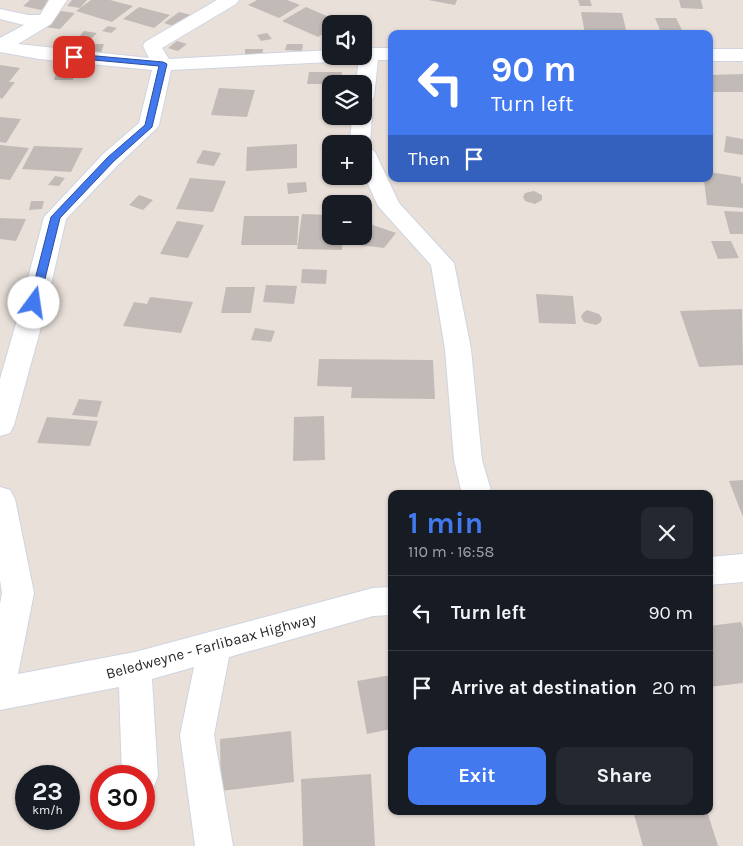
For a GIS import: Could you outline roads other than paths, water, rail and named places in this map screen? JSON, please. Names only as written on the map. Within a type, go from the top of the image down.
[{"type":"street","points":[[58,0],[45,20],[0,46],[39,53],[163,64],[322,56]]},
{"type":"street","points":[[0,424],[30,320],[55,217],[111,159],[149,126],[163,64],[152,46],[230,0]]},
{"type":"street","points":[[0,14],[28,20],[45,20]]},
{"type":"street","points":[[372,54],[388,54]]},
{"type":"street","points":[[713,55],[743,56]]},
{"type":"street","points":[[372,169],[389,206],[442,263],[458,349],[468,460],[477,490]]},
{"type":"street","points":[[0,499],[18,593],[0,683]]},
{"type":"street","points":[[713,571],[743,568]]},
{"type":"street","name":"Beledweyne - Farlibaax Highway","points":[[0,694],[136,668],[373,602],[388,601]]},
{"type":"street","points":[[214,846],[197,736],[215,646]]},
{"type":"street","points":[[136,668],[140,765]]}]
